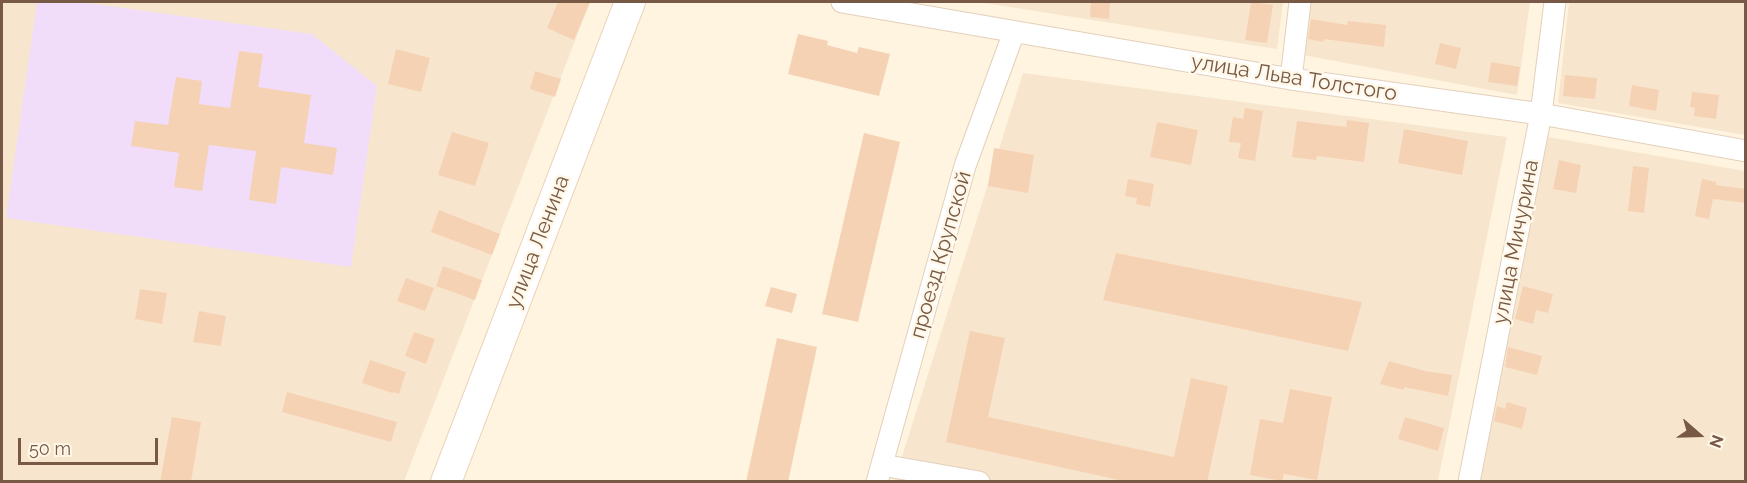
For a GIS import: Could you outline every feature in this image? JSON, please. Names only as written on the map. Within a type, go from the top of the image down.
[{"type":"main road","name":"улица Ленина","points":[[446,482],[630,2]]},
{"type":"street","name":"улица Льва Толстого","points":[[842,2],[1291,79],[1541,114],[1746,151]]},
{"type":"street","points":[[1291,79],[1300,2]]},
{"type":"street","name":"улица Мичурина","points":[[1469,482],[1541,114],[1555,2]]},
{"type":"street","name":"проезд Крупской","points":[[880,473],[965,166],[1014,32]]},
{"type":"street","points":[[880,473],[979,482]]},
{"type":"shaded area","points":[[2,2],[590,2],[404,481],[2,481]]},
{"type":"shaded area","points":[[37,2],[80,2],[312,34],[377,86],[351,267],[6,218]]},
{"type":"shaded area","points":[[978,2],[1283,2],[1277,49]]},
{"type":"shaded area","points":[[1310,2],[1530,2],[1517,95],[1303,55]]},
{"type":"shaded area","points":[[1569,2],[1745,2],[1745,135],[1558,103]]},
{"type":"shaded area","points":[[1023,73],[1507,137],[1438,481],[894,482]]},
{"type":"shaded area","points":[[1548,137],[1745,171],[1745,481],[1473,482],[1502,312]]},
{"type":"building","points":[[558,2],[590,2],[574,40],[547,28]]},
{"type":"building","points":[[1091,2],[1110,2],[1109,19],[1090,17]]},
{"type":"building","points":[[1251,2],[1273,5],[1267,43],[1245,40]]},
{"type":"building","points":[[1311,19],[1347,25],[1348,21],[1386,25],[1384,47],[1308,39]]},
{"type":"building","points":[[798,34],[828,41],[827,45],[857,53],[859,47],[890,54],[879,96],[788,74]]},
{"type":"building","points":[[1440,43],[1461,48],[1456,69],[1435,64]]},
{"type":"building","points":[[396,49],[430,58],[421,92],[388,84]]},
{"type":"building","points":[[239,51],[263,54],[258,87],[311,95],[304,143],[337,148],[333,175],[281,167],[276,204],[249,200],[256,151],[209,145],[202,191],[174,187],[179,153],[131,146],[135,121],[168,125],[176,77],[202,81],[199,104],[230,108]]},
{"type":"building","points":[[1491,62],[1520,67],[1517,86],[1488,82]]},
{"type":"building","points":[[535,71],[561,79],[555,97],[530,89]]},
{"type":"building","points":[[1565,75],[1597,78],[1595,99],[1563,96]]},
{"type":"building","points":[[1632,85],[1659,90],[1656,111],[1629,106]]},
{"type":"building","points":[[1692,92],[1719,95],[1716,119],[1694,116],[1695,108],[1690,107]]},
{"type":"building","points":[[1245,108],[1263,111],[1255,161],[1238,158],[1241,143],[1229,142],[1233,117],[1243,119]]},
{"type":"building","points":[[1347,120],[1369,123],[1364,162],[1317,156],[1316,160],[1292,157],[1297,121],[1346,127]]},
{"type":"building","points":[[1157,122],[1198,130],[1191,165],[1150,157]]},
{"type":"building","points":[[1404,129],[1468,141],[1462,175],[1398,163]]},
{"type":"building","points":[[452,132],[489,143],[475,186],[438,175]]},
{"type":"building","points":[[864,133],[900,142],[858,322],[822,314]]},
{"type":"building","points":[[994,148],[1034,155],[1028,193],[988,186]]},
{"type":"building","points":[[1559,160],[1581,165],[1576,193],[1553,189]]},
{"type":"building","points":[[1633,166],[1649,168],[1644,213],[1628,211]]},
{"type":"building","points":[[1128,179],[1154,184],[1150,207],[1136,204],[1137,198],[1125,196]]},
{"type":"building","points":[[1702,179],[1716,182],[1716,185],[1746,189],[1746,203],[1713,199],[1709,219],[1695,216]]},
{"type":"building","points":[[439,210],[500,234],[492,255],[431,232]]},
{"type":"building","points":[[1116,253],[1362,302],[1348,351],[1103,300]]},
{"type":"building","points":[[443,266],[482,280],[475,300],[436,286]]},
{"type":"building","points":[[406,278],[434,288],[425,311],[397,301]]},
{"type":"building","points":[[1523,286],[1553,294],[1548,313],[1536,310],[1533,324],[1515,319]]},
{"type":"building","points":[[771,287],[797,294],[792,313],[765,306]]},
{"type":"building","points":[[140,289],[167,293],[162,324],[135,319]]},
{"type":"building","points":[[199,311],[226,316],[221,346],[193,342]]},
{"type":"building","points":[[970,331],[1005,338],[988,417],[1174,457],[1191,378],[1228,386],[1207,482],[1128,482],[946,442]]},
{"type":"building","points":[[414,332],[435,339],[426,364],[405,356]]},
{"type":"building","points":[[777,338],[817,347],[788,482],[746,482]]},
{"type":"building","points":[[1508,347],[1542,356],[1537,375],[1505,367]]},
{"type":"building","points":[[370,360],[406,372],[399,394],[362,383]]},
{"type":"building","points":[[1389,361],[1425,371],[1452,375],[1448,396],[1380,384]]},
{"type":"building","points":[[1290,389],[1332,397],[1317,480],[1284,474],[1282,481],[1250,475],[1260,419],[1283,423]]},
{"type":"building","points":[[287,392],[397,422],[391,442],[282,412]]},
{"type":"building","points":[[1507,402],[1527,408],[1522,429],[1494,421],[1497,406],[1505,409]]},
{"type":"building","points":[[172,417],[201,422],[191,482],[160,482]]},
{"type":"building","points":[[1405,417],[1444,428],[1438,451],[1398,439]]}]
